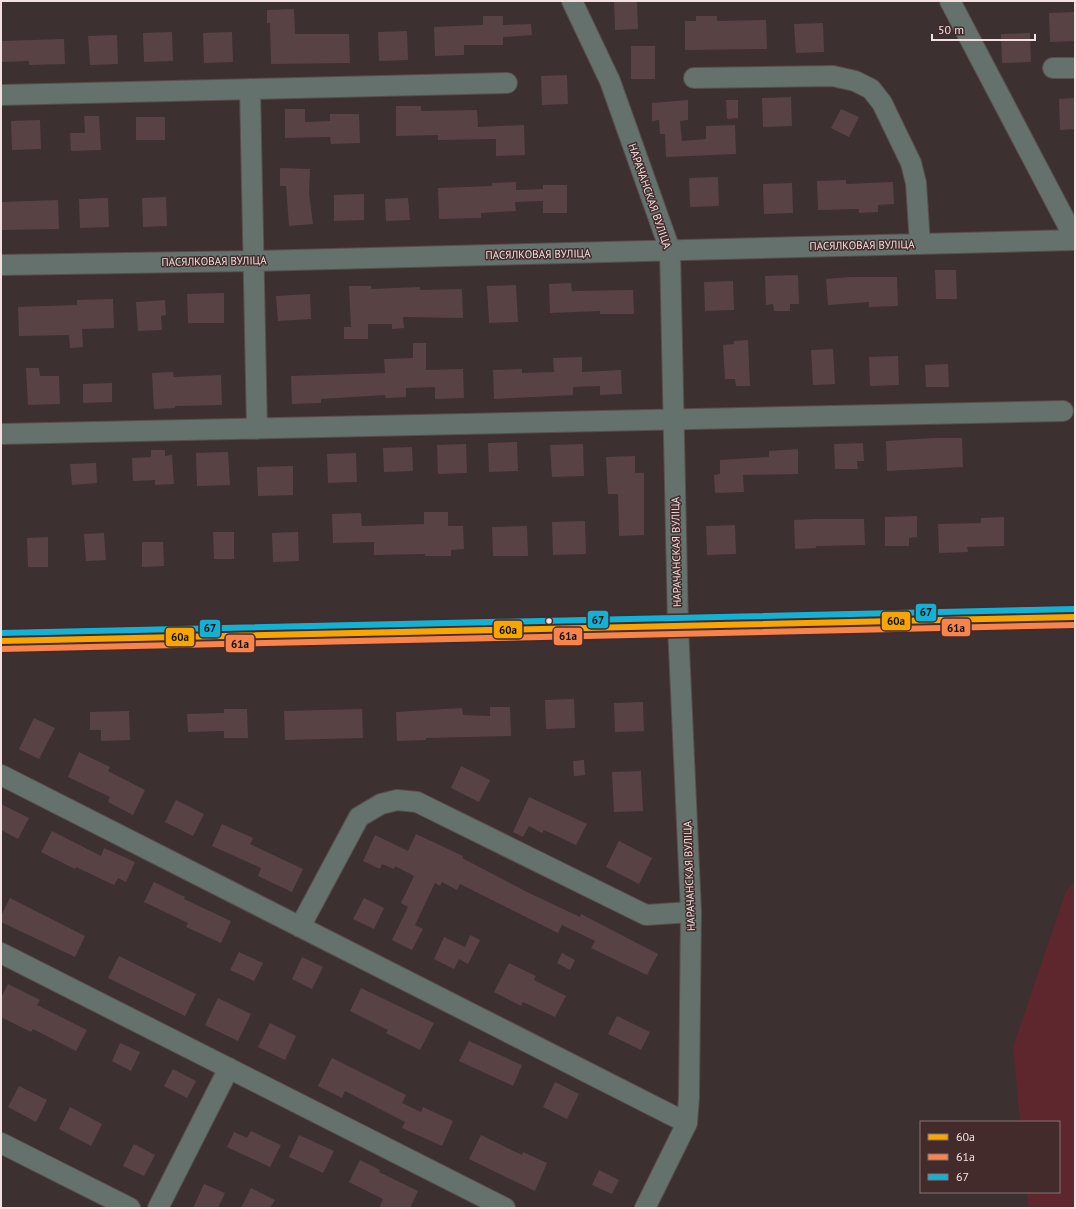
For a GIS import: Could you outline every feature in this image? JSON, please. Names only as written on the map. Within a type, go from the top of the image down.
[{"type":"street","name":"НАРАЧАНСКАЯ ВУЛІЦА","points":[[572,1],[610,81],[670,250],[678,626],[691,912],[687,1124],[645,1208]]},
{"type":"street","points":[[950,1],[1075,239]]},
{"type":"street","points":[[1053,68],[1075,68]]},
{"type":"street","points":[[694,78],[833,76],[855,81],[871,89],[882,103],[911,163],[916,183],[920,244]]},
{"type":"street","points":[[1,95],[507,83]]},
{"type":"street","points":[[250,89],[258,429]]},
{"type":"street","name":"ПАСЯЛКОВАЯ ВУЛІЦА","points":[[1,265],[253,261],[1075,239]]},
{"type":"street","points":[[1,434],[1063,411]]},
{"type":"street","points":[[1,641],[1075,617]]},
{"type":"street","points":[[1,775],[687,1124]]},
{"type":"street","points":[[300,927],[359,817],[381,804],[397,800],[417,802],[646,915],[691,912]]},
{"type":"street","points":[[1,952],[505,1208]]},
{"type":"street","points":[[158,1208],[229,1068]]},
{"type":"street","points":[[1,1143],[130,1208]]},
{"type":"shaded area","points":[[1075,881],[1075,1208],[1028,1208],[1027,1193],[1060,1193],[1060,1121],[1020,1121],[1013,1047],[1066,891]]},
{"type":"building","points":[[614,1],[637,1],[638,29],[615,30]]},
{"type":"building","points":[[294,9],[295,34],[349,34],[350,63],[271,64],[270,23],[267,23],[267,10]]},
{"type":"building","points":[[1075,12],[1075,41],[1050,42],[1049,13]]},
{"type":"building","points":[[483,16],[503,16],[503,25],[531,24],[532,35],[503,37],[503,45],[464,45],[464,55],[435,56],[434,27],[483,25]]},
{"type":"building","points":[[696,16],[717,16],[717,21],[766,20],[767,49],[685,50],[685,21],[696,21]]},
{"type":"building","points":[[823,23],[824,52],[796,53],[794,24]]},
{"type":"building","points":[[407,31],[408,60],[379,61],[378,32]]},
{"type":"building","points":[[172,32],[173,61],[144,62],[143,33]]},
{"type":"building","points":[[232,32],[233,62],[204,63],[203,33]]},
{"type":"building","points":[[1030,33],[1031,62],[1002,63],[1001,34]]},
{"type":"building","points":[[117,35],[118,64],[90,65],[88,36]]},
{"type":"building","points":[[64,39],[65,64],[29,65],[29,61],[1,62],[1,41]]},
{"type":"building","points":[[631,46],[655,46],[655,79],[631,79]]},
{"type":"building","points":[[567,75],[568,104],[542,105],[541,76]]},
{"type":"building","points":[[791,97],[792,126],[763,127],[762,98]]},
{"type":"building","points":[[1075,98],[1075,129],[1060,130],[1059,99]]},
{"type":"building","points":[[688,100],[688,120],[680,121],[682,141],[706,139],[706,126],[735,125],[736,154],[666,157],[665,134],[660,134],[659,120],[652,121],[652,103]]},
{"type":"building","points":[[726,100],[738,100],[738,118],[727,119]]},
{"type":"building","points":[[396,106],[421,106],[421,111],[477,110],[478,127],[524,125],[525,155],[496,156],[496,139],[438,140],[438,135],[396,136]]},
{"type":"building","points":[[285,109],[305,109],[305,122],[330,121],[330,114],[359,114],[360,143],[331,144],[330,137],[285,138]]},
{"type":"building","points":[[841,109],[859,117],[849,137],[831,128]]},
{"type":"building","points":[[84,116],[99,116],[101,150],[71,151],[70,133],[85,133]]},
{"type":"building","points":[[136,117],[165,117],[165,140],[136,140]]},
{"type":"building","points":[[40,120],[41,149],[12,150],[11,121]]},
{"type":"building","points":[[280,168],[310,169],[309,193],[313,224],[289,226],[286,186],[280,186]]},
{"type":"building","points":[[718,177],[719,206],[690,207],[689,178]]},
{"type":"building","points":[[846,180],[846,184],[893,182],[894,204],[878,205],[878,212],[859,213],[859,209],[818,210],[817,181]]},
{"type":"building","points":[[516,182],[516,190],[543,189],[543,185],[567,185],[567,213],[543,213],[543,201],[515,202],[516,211],[481,213],[481,218],[439,219],[438,188],[492,186],[492,183]]},
{"type":"building","points":[[792,183],[793,213],[764,214],[763,184]]},
{"type":"building","points":[[364,194],[364,220],[334,221],[334,195]]},
{"type":"building","points":[[166,197],[167,226],[143,227],[142,198]]},
{"type":"building","points":[[108,198],[109,227],[80,228],[79,199]]},
{"type":"building","points":[[408,198],[410,220],[386,221],[385,199]]},
{"type":"building","points":[[58,200],[59,229],[1,230],[1,202]]},
{"type":"building","points":[[935,270],[956,270],[957,299],[936,299]]},
{"type":"building","points":[[798,275],[799,304],[790,304],[790,311],[774,311],[773,304],[766,305],[765,276]]},
{"type":"building","points":[[850,277],[897,277],[898,306],[869,307],[869,302],[828,305],[826,279]]},
{"type":"building","points":[[733,281],[734,310],[705,311],[704,282]]},
{"type":"building","points":[[571,283],[572,291],[633,290],[634,314],[600,314],[600,311],[550,313],[549,284]]},
{"type":"building","points":[[516,285],[518,322],[489,323],[487,286]]},
{"type":"building","points":[[349,286],[371,286],[371,289],[420,287],[420,290],[462,289],[463,318],[403,317],[404,328],[392,329],[392,324],[368,324],[368,339],[344,339],[344,327],[351,327]]},
{"type":"building","points":[[224,293],[224,323],[188,323],[187,294]]},
{"type":"building","points":[[310,294],[311,319],[278,321],[276,296]]},
{"type":"building","points":[[113,299],[114,328],[82,329],[83,347],[70,348],[69,335],[19,336],[18,307],[77,305],[77,300]]},
{"type":"building","points":[[165,300],[166,315],[161,316],[162,330],[138,331],[136,302]]},
{"type":"building","points":[[748,340],[750,386],[736,386],[735,379],[725,379],[723,345],[734,344],[734,341]]},
{"type":"building","points":[[413,343],[426,343],[426,370],[463,369],[464,398],[435,399],[435,387],[406,388],[406,397],[386,398],[385,395],[321,399],[321,403],[292,404],[291,376],[385,373],[384,359],[413,358]]},
{"type":"building","points":[[833,349],[835,384],[813,385],[811,350]]},
{"type":"building","points":[[898,356],[899,385],[870,386],[869,357]]},
{"type":"building","points":[[582,357],[582,372],[621,370],[622,394],[600,395],[600,386],[573,387],[573,395],[494,399],[493,370],[522,369],[522,373],[554,372],[553,358]]},
{"type":"building","points":[[948,364],[949,387],[926,387],[925,365]]},
{"type":"building","points":[[26,368],[39,368],[40,376],[59,376],[60,404],[28,405]]},
{"type":"building","points":[[173,372],[174,377],[221,375],[222,405],[175,406],[175,408],[154,409],[152,373]]},
{"type":"building","points":[[112,383],[112,402],[83,403],[83,384]]},
{"type":"building","points":[[962,438],[963,467],[887,471],[886,441]]},
{"type":"building","points":[[517,442],[518,471],[489,472],[488,443]]},
{"type":"building","points":[[863,443],[864,461],[857,461],[858,469],[835,469],[834,444]]},
{"type":"building","points":[[466,444],[467,473],[438,474],[437,445]]},
{"type":"building","points":[[583,444],[584,476],[552,477],[550,445]]},
{"type":"building","points":[[412,447],[413,471],[384,472],[383,448]]},
{"type":"building","points":[[798,449],[798,474],[743,475],[744,492],[715,493],[714,475],[720,474],[720,460],[769,457],[769,451]]},
{"type":"building","points":[[151,450],[165,450],[165,456],[172,455],[174,484],[155,485],[155,480],[133,481],[132,458],[151,457]]},
{"type":"building","points":[[228,452],[230,485],[197,486],[196,453]]},
{"type":"building","points":[[356,453],[357,482],[328,483],[327,454]]},
{"type":"building","points":[[635,456],[635,473],[644,473],[644,535],[619,536],[618,494],[608,494],[606,457]]},
{"type":"building","points":[[96,463],[97,483],[72,485],[70,464]]},
{"type":"building","points":[[293,466],[293,495],[258,496],[257,467]]},
{"type":"building","points":[[424,512],[448,512],[448,526],[463,526],[464,549],[451,550],[451,556],[425,556],[425,554],[374,555],[374,542],[333,543],[332,514],[361,513],[362,526],[424,524]]},
{"type":"building","points":[[917,516],[917,537],[909,538],[909,546],[885,546],[885,517]]},
{"type":"building","points":[[1004,517],[1004,546],[967,547],[968,552],[939,553],[938,524],[981,523],[981,518]]},
{"type":"building","points":[[864,519],[865,545],[816,546],[816,548],[795,549],[794,520]]},
{"type":"building","points":[[585,521],[586,554],[553,555],[552,522]]},
{"type":"building","points":[[735,525],[736,554],[707,555],[706,526]]},
{"type":"building","points":[[527,526],[528,556],[493,556],[492,527]]},
{"type":"building","points":[[213,532],[234,532],[234,559],[214,559]]},
{"type":"building","points":[[298,532],[299,561],[273,562],[272,533]]},
{"type":"building","points":[[104,533],[106,560],[86,561],[84,534]]},
{"type":"building","points":[[48,537],[48,567],[28,567],[27,538]]},
{"type":"building","points":[[142,542],[163,542],[164,566],[142,567]]},
{"type":"building","points":[[574,699],[575,728],[546,729],[545,700]]},
{"type":"building","points":[[643,702],[644,731],[615,732],[614,703]]},
{"type":"building","points":[[490,707],[510,707],[511,736],[426,738],[426,740],[397,741],[396,712],[462,708],[463,715],[490,716]]},
{"type":"building","points":[[224,709],[247,709],[248,738],[224,738],[224,731],[188,732],[187,714],[224,713]]},
{"type":"building","points":[[362,709],[363,738],[285,740],[284,711]]},
{"type":"building","points":[[129,711],[130,740],[101,741],[101,730],[90,730],[90,712]]},
{"type":"building","points":[[34,718],[55,728],[39,759],[19,749]]},
{"type":"building","points":[[79,752],[110,767],[108,771],[145,790],[133,815],[108,802],[110,797],[68,777]]},
{"type":"building","points":[[584,760],[585,775],[574,776],[573,761]]},
{"type":"building","points":[[461,766],[490,780],[479,802],[451,788]]},
{"type":"building","points":[[641,771],[643,811],[614,812],[612,772]]},
{"type":"building","points":[[529,797],[587,824],[576,845],[544,830],[542,833],[529,826],[523,837],[513,832]]},
{"type":"building","points":[[176,800],[204,814],[193,836],[165,822]]},
{"type":"building","points":[[1,804],[29,818],[18,839],[1,830]]},
{"type":"building","points":[[222,824],[253,838],[250,844],[303,869],[292,892],[258,876],[261,868],[212,846]]},
{"type":"building","points":[[52,831],[101,856],[104,848],[135,862],[126,882],[118,878],[114,885],[76,867],[75,869],[41,852]]},
{"type":"building","points":[[416,834],[463,856],[462,858],[527,892],[580,917],[581,914],[658,954],[647,975],[591,948],[595,941],[562,925],[558,933],[460,884],[457,890],[442,882],[440,886],[435,883],[415,925],[423,929],[412,950],[392,940],[408,907],[401,903],[414,876],[395,866],[394,869],[382,864],[380,869],[363,861],[375,835],[408,851]]},
{"type":"building","points":[[619,841],[652,858],[639,884],[606,867]]},
{"type":"building","points":[[154,882],[185,897],[184,899],[231,921],[221,943],[186,927],[188,923],[144,902]]},
{"type":"building","points":[[10,898],[85,936],[75,957],[1,922],[1,916]]},
{"type":"building","points":[[364,898],[384,908],[374,929],[353,919]]},
{"type":"building","points":[[470,935],[480,940],[468,964],[459,959],[454,969],[434,959],[444,937],[465,947]]},
{"type":"building","points":[[239,952],[263,963],[254,981],[230,970]]},
{"type":"building","points":[[562,953],[575,960],[570,970],[557,963]]},
{"type":"building","points":[[119,956],[196,994],[185,1016],[108,978]]},
{"type":"building","points":[[302,957],[323,967],[312,989],[292,979]]},
{"type":"building","points":[[509,963],[536,976],[534,980],[566,996],[555,1017],[523,1002],[521,1006],[494,992]]},
{"type":"building","points":[[8,984],[40,1000],[37,1005],[87,1030],[76,1051],[33,1029],[31,1032],[1,1017],[1,998]]},
{"type":"building","points":[[361,988],[434,1023],[420,1050],[386,1033],[388,1030],[350,1011]]},
{"type":"building","points":[[218,998],[251,1014],[238,1041],[205,1025]]},
{"type":"building","points":[[617,1016],[650,1032],[641,1050],[608,1034]]},
{"type":"building","points":[[270,1023],[296,1036],[285,1060],[258,1047]]},
{"type":"building","points":[[469,1041],[522,1065],[513,1086],[459,1061]]},
{"type":"building","points":[[120,1043],[140,1052],[131,1071],[112,1061]]},
{"type":"building","points":[[332,1058],[406,1095],[402,1103],[421,1112],[423,1107],[453,1121],[442,1146],[402,1128],[405,1122],[345,1091],[342,1098],[318,1086]]},
{"type":"building","points":[[173,1069],[196,1081],[187,1098],[164,1086]]},
{"type":"building","points":[[555,1082],[579,1094],[567,1119],[543,1107]]},
{"type":"building","points":[[19,1086],[47,1100],[36,1122],[8,1107]]},
{"type":"building","points":[[70,1107],[102,1124],[91,1146],[59,1129]]},
{"type":"building","points":[[251,1131],[281,1145],[270,1167],[227,1147],[234,1132],[247,1138]]},
{"type":"building","points":[[299,1135],[334,1151],[323,1173],[289,1157]]},
{"type":"building","points":[[481,1135],[522,1155],[523,1152],[547,1163],[535,1191],[469,1159]]},
{"type":"building","points":[[134,1144],[155,1155],[144,1176],[123,1166]]},
{"type":"building","points":[[360,1160],[380,1170],[379,1172],[418,1191],[410,1208],[379,1208],[383,1199],[349,1182]]},
{"type":"building","points":[[599,1170],[619,1180],[612,1194],[592,1185]]},
{"type":"building","points":[[204,1184],[225,1193],[218,1208],[193,1208]]},
{"type":"building","points":[[251,1188],[275,1200],[270,1208],[241,1208]]},
{"type":"transit line","name":"67","points":[[1,633],[1075,609]]},
{"type":"transit line","name":"60а","points":[[1,641],[1075,617]]},
{"type":"transit line","name":"61а","points":[[1,649],[1075,625]]}]
